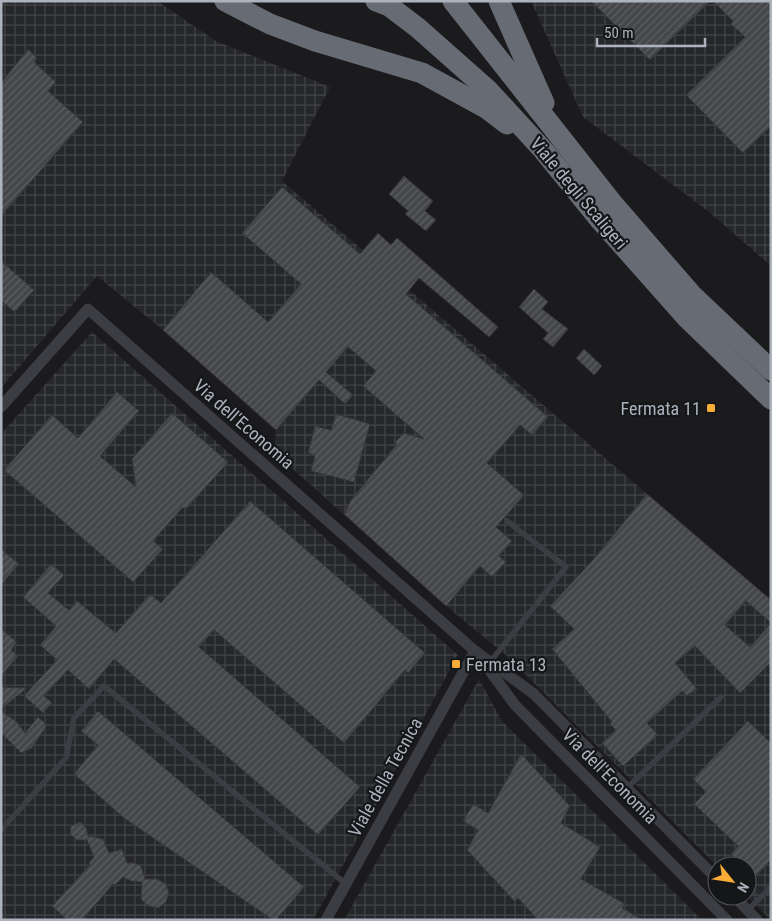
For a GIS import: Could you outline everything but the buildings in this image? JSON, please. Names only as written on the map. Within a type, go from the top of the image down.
[{"type":"highway","points":[[225,1],[270,24],[315,41],[422,73],[486,108],[544,151]]},
{"type":"highway","name":"Viale degli Scaligeri","points":[[376,1],[389,6],[455,59],[488,90],[544,151],[601,222],[687,318],[771,399]]},
{"type":"highway","name":"Viale degli Scaligeri","points":[[453,1],[613,204],[692,294],[771,369]]},
{"type":"highway","points":[[499,1],[559,135]]},
{"type":"street","name":"Via dell'Economia","points":[[1,407],[88,309],[475,651],[534,694],[707,869]]},
{"type":"street","name":"Via dell'Economia","points":[[475,651],[515,705],[726,920]]},
{"type":"street","name":"Viale della Tecnica","points":[[326,920],[475,651]]},
{"type":"street","points":[[744,906],[757,920]]},
{"type":"lane","points":[[490,662],[566,568],[507,521]]},
{"type":"lane","points":[[1,830],[66,758],[74,718],[104,686],[346,884]]},
{"type":"lane","points":[[627,788],[721,697]]},
{"type":"lane","points":[[748,910],[771,887]]},
{"type":"shaded area","points":[[1,1],[157,1],[216,41],[330,87],[282,181],[771,600],[771,920],[756,906],[757,856],[707,856],[507,656],[446,606],[275,453],[276,430],[163,330],[97,276],[1,388]]},
{"type":"shaded area","points":[[531,1],[771,1],[771,266],[709,212],[583,117]]},
{"type":"shaded area","points":[[92,332],[458,655],[313,920],[4,920],[1,916],[1,434]]},
{"type":"shaded area","points":[[479,679],[502,721],[702,920],[344,920]]},
{"type":"place","name":"Fermata 11","points":[[711,408]]},
{"type":"place","name":"Fermata 13","points":[[456,664]]}]
